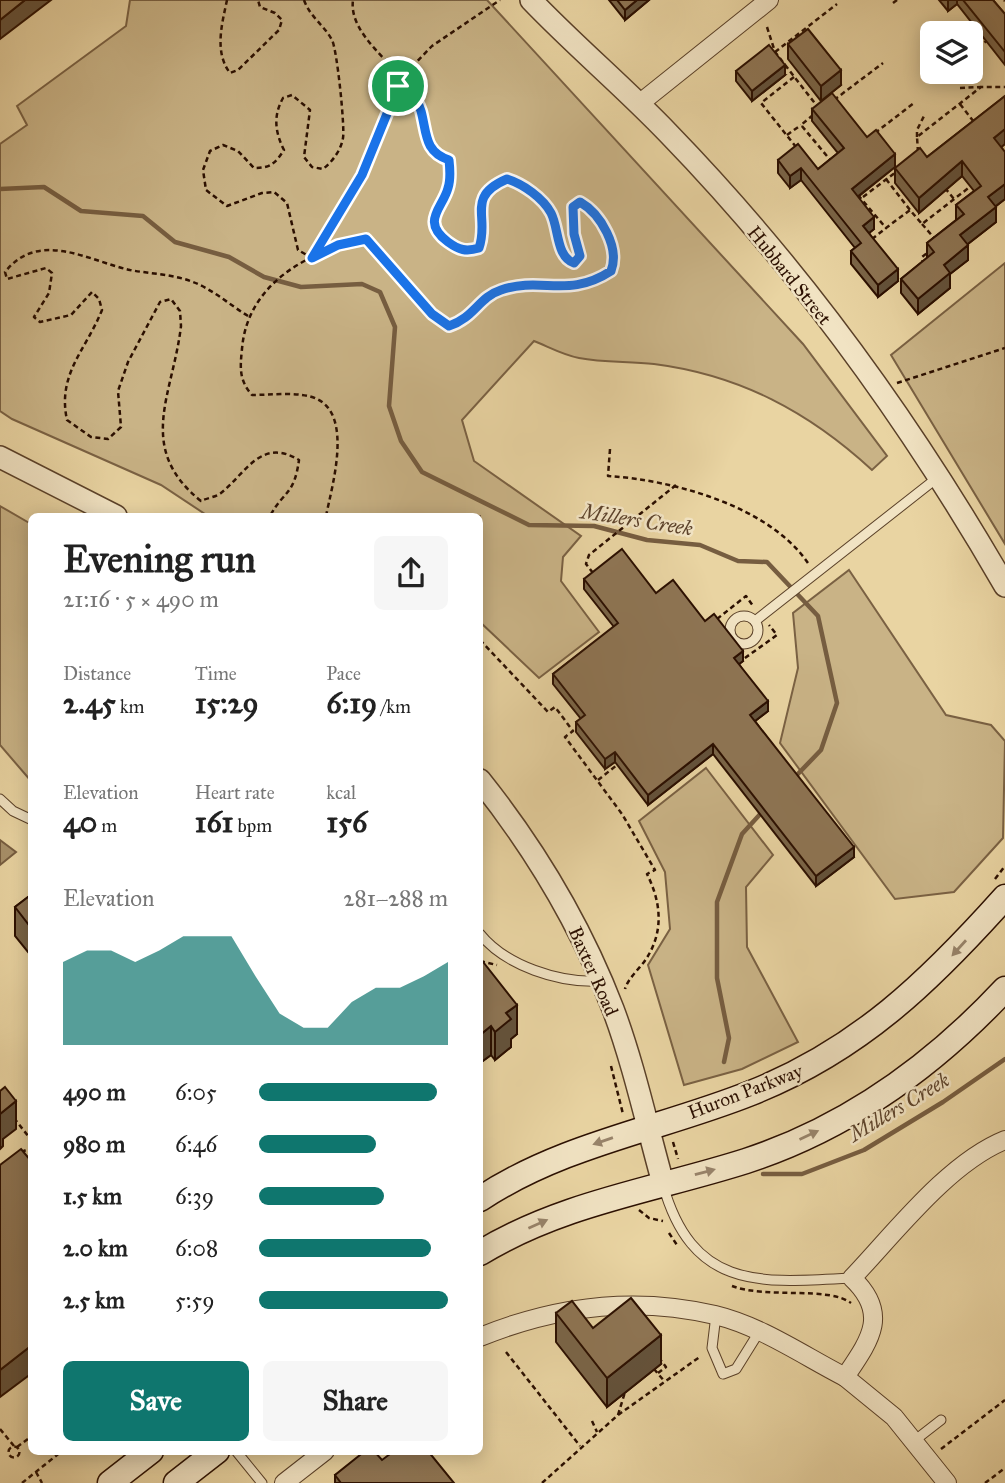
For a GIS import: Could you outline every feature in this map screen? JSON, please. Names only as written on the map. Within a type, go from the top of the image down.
[{"type":"main road","name":"Huron Parkway","points":[[483,1197],[560,1157],[749,1094],[836,1052],[892,1013],[919,989],[999,889]]},
{"type":"main road","points":[[483,1252],[573,1209],[746,1161],[837,1122],[923,1066],[967,1028],[1005,989]]},
{"type":"main road","points":[[110,1483],[146,1455]]},
{"type":"main road","points":[[176,1483],[212,1455]]},
{"type":"street","name":"Hubbard Street","points":[[531,0],[694,161],[779,259],[866,372],[939,477],[1005,586]]},
{"type":"street","points":[[639,104],[769,0]]},
{"type":"street","points":[[0,457],[110,513]]},
{"type":"street","name":"Baxter Road","points":[[483,784],[544,869],[601,981],[620,1031],[663,1183]]},
{"type":"street","points":[[845,1377],[871,1338],[874,1312],[866,1292],[852,1278],[965,1165],[1005,1140]]},
{"type":"street","points":[[483,1336],[516,1322],[574,1308],[630,1304],[716,1315],[759,1332],[845,1377],[894,1417],[947,1483]]},
{"type":"street","points":[[284,1483],[320,1455]]},
{"type":"lane","points":[[755,621],[939,477]]},
{"type":"lane","points":[[0,799],[13,811],[28,818]]},
{"type":"lane","points":[[483,937],[500,953],[528,967],[573,981],[601,981]]},
{"type":"lane","points":[[663,1183],[672,1211],[696,1246],[712,1261],[732,1273],[766,1281],[852,1278]]},
{"type":"lane","points":[[716,1315],[712,1348],[723,1374],[736,1369],[759,1332]]},
{"type":"lane","points":[[914,1441],[941,1420]]},
{"type":"lane","points":[[239,1455],[262,1483]]},
{"type":"path","points":[[227,0],[221,28],[221,61],[230,73],[239,70],[279,30],[282,20],[275,13],[260,8],[258,0]]},
{"type":"path","points":[[304,0],[308,11],[332,40],[338,64],[344,136],[333,160],[323,169],[312,167],[304,157],[310,110],[292,95],[283,98],[276,111],[277,136],[284,150],[277,161],[268,168],[254,168],[238,151],[223,145],[211,151],[203,170],[206,190],[227,206],[262,192],[274,192],[287,203],[298,250],[312,258]]},
{"type":"path","points":[[327,513],[337,458],[336,421],[330,408],[316,397],[252,395],[243,384],[240,374],[248,316],[279,278],[338,245],[366,239],[432,314],[449,326],[464,321],[492,293],[505,288],[584,285],[611,271],[616,259],[613,242],[590,207],[580,202],[573,207],[574,234],[580,256],[574,263],[565,256],[551,213],[521,183],[507,179],[491,186],[484,198],[479,213],[484,233],[479,248],[468,252],[454,247],[441,237],[435,223],[437,206],[448,191],[449,160],[437,156],[429,147],[416,97],[402,77],[358,29],[351,10],[353,0]]},
{"type":"path","points":[[312,258],[367,166],[402,77],[442,38],[500,0]]},
{"type":"path","points":[[775,52],[837,4]]},
{"type":"path","points":[[767,27],[775,52],[820,110],[787,135]]},
{"type":"path","points":[[983,44],[997,33]]},
{"type":"path","points":[[829,104],[883,63]]},
{"type":"path","points":[[794,77],[761,103],[803,156]]},
{"type":"path","points":[[918,137],[981,87]]},
{"type":"path","points":[[960,88],[1005,87]]},
{"type":"path","points":[[865,141],[914,103]]},
{"type":"path","points":[[960,104],[975,123]]},
{"type":"path","points":[[918,155],[917,130],[924,116]]},
{"type":"path","points":[[802,125],[834,165],[827,171]]},
{"type":"path","points":[[861,198],[897,171]]},
{"type":"path","points":[[886,179],[939,243]]},
{"type":"path","points":[[939,182],[954,200]]},
{"type":"path","points":[[922,224],[974,184]]},
{"type":"path","points":[[855,190],[886,228]]},
{"type":"path","points":[[869,242],[910,210]]},
{"type":"path","points":[[248,316],[195,282],[127,269],[66,249],[32,254],[11,264],[5,272],[7,279],[36,269],[46,268],[52,273],[49,293],[34,317],[40,322],[71,314],[92,292],[99,299],[102,310],[66,376],[63,399],[67,419],[91,437],[108,439],[121,427],[118,391],[128,362],[160,302],[171,299],[180,311],[181,326],[161,433],[172,472],[201,501],[220,493],[249,463],[266,455],[286,452],[299,460],[297,476],[292,490],[273,513]]},
{"type":"path","points":[[923,272],[922,257],[930,250]]},
{"type":"path","points":[[890,384],[1005,348]]},
{"type":"path","points":[[610,449],[608,476],[676,485],[723,501],[758,520],[796,549],[810,565]]},
{"type":"path","points":[[597,579],[586,564],[586,558],[676,485]]},
{"type":"path","points":[[708,626],[746,596],[755,608],[759,606]]},
{"type":"path","points":[[731,655],[739,665],[777,635],[768,624],[771,621]]},
{"type":"path","points":[[483,643],[548,712],[555,707],[573,731]]},
{"type":"path","points":[[581,724],[565,737],[598,780],[655,870],[647,874],[657,900],[660,929],[650,954],[626,985],[628,999]]},
{"type":"path","points":[[598,780],[622,761]]},
{"type":"path","points":[[999,889],[1005,866]]},
{"type":"path","points":[[8,1110],[28,1135]]},
{"type":"path","points":[[671,1135],[680,1165]]},
{"type":"path","points":[[18,1155],[28,1150]]},
{"type":"path","points":[[542,1483],[561,1468],[580,1446],[618,1415],[712,1348]]},
{"type":"path","points":[[652,1349],[666,1367],[658,1373]]},
{"type":"path","points":[[506,1352],[580,1446]]},
{"type":"path","points":[[654,1369],[665,1382]]},
{"type":"path","points":[[618,1415],[625,1392]]},
{"type":"path","points":[[940,1450],[1005,1400]]},
{"type":"path","points":[[592,1421],[597,1432]]},
{"type":"path","points":[[0,1429],[15,1447],[28,1439]]},
{"type":"path","points":[[22,1483],[57,1455]]},
{"type":"path","points":[[985,1483],[1005,1468]]},
{"type":"path","points":[[36,1472],[42,1483]]},
{"type":"shaded area","points":[[130,0],[487,0],[803,344],[887,456],[872,470],[848,449],[798,414],[772,399],[715,377],[654,364],[579,358],[534,341],[462,420],[474,461],[581,536],[563,557],[561,581],[599,632],[539,678],[483,625],[483,513],[203,513],[161,485],[12,419],[0,411],[0,144],[27,125],[17,106],[126,26]]},
{"type":"shaded area","points":[[1005,263],[1005,544],[891,355]]},
{"type":"shaded area","points":[[0,506],[28,522],[28,778],[0,745]]},
{"type":"shaded area","points":[[849,570],[946,715],[991,725],[1005,741],[1003,838],[954,892],[895,899],[780,743],[798,668],[793,613]]},
{"type":"shaded area","points":[[706,768],[773,855],[746,887],[747,947],[798,1042],[742,1069],[684,1085],[648,965],[670,929],[665,872],[639,821]]},
{"type":"shaded area","points":[[0,840],[16,852],[0,865]]},
{"type":"building","points":[[0,0],[25,0],[0,20]]},
{"type":"building","points":[[617,0],[637,0],[625,10]]},
{"type":"building","points":[[963,0],[993,0],[1005,14],[1005,52],[983,25],[983,21],[980,21]]},
{"type":"building","points":[[808,29],[841,70],[821,86],[788,44]]},
{"type":"building","points":[[769,45],[785,65],[752,91],[736,71]]},
{"type":"building","points":[[832,93],[867,137],[876,130],[895,154],[852,189],[874,217],[863,226],[898,269],[878,285],[851,251],[861,243],[801,168],[790,176],[778,160],[798,144],[818,169],[844,148],[812,109]]},
{"type":"building","points":[[1005,96],[1005,129],[994,138],[1005,152],[1005,184],[988,197],[996,207],[960,235],[968,245],[944,265],[950,273],[918,299],[901,279],[934,252],[927,243],[964,214],[956,205],[981,186],[962,161],[919,198],[895,168],[920,148],[927,157]]},
{"type":"building","points":[[622,549],[656,593],[673,580],[705,621],[714,614],[743,651],[734,658],[768,701],[750,715],[854,847],[816,876],[713,744],[648,795],[615,752],[605,759],[576,722],[585,715],[553,674],[618,623],[584,579]]},
{"type":"building","points":[[28,897],[28,924],[15,907]]},
{"type":"building","points":[[483,962],[517,1005],[506,1013],[511,1019],[495,1032],[491,1026],[483,1033]]},
{"type":"building","points":[[5,1087],[16,1101],[0,1114],[0,1091]]},
{"type":"building","points":[[21,1149],[28,1157],[28,1348],[0,1370],[0,1165]]},
{"type":"building","points":[[631,1298],[661,1335],[607,1378],[556,1313],[572,1301],[593,1328]]},
{"type":"building","points":[[360,1455],[378,1455],[382,1460],[389,1455],[431,1455],[454,1483],[341,1483],[335,1475]]},
{"type":"waterway","name":"Millers Creek","points":[[0,189],[44,187],[81,211],[143,216],[175,242],[229,257],[264,277],[301,287],[362,284],[380,292],[395,327],[389,406],[401,441],[422,472],[529,525],[594,526],[647,540],[700,545],[738,561],[767,562],[818,616],[837,703],[821,750],[795,777]]},
{"type":"waterway","name":"Millers Creek","points":[[724,1062],[729,1038],[717,978],[717,902],[742,834],[763,811]]},
{"type":"waterway","name":"Millers Creek","points":[[763,1174],[802,1174],[864,1150],[943,1102],[1005,1059]]},
{"type":"route","points":[[402,77],[416,97],[429,147],[437,156],[449,160],[448,191],[437,206],[435,223],[441,237],[454,247],[468,252],[479,248],[484,233],[479,213],[484,198],[491,186],[507,179],[521,183],[551,213],[565,256],[568,261],[574,263],[580,256],[574,234],[573,207],[580,202],[590,207],[613,242],[616,259],[611,271],[584,285],[563,288],[521,285],[505,288],[492,293],[464,321],[449,326],[432,314],[366,239],[338,245],[312,258],[376,148],[398,86],[402,77]]}]
